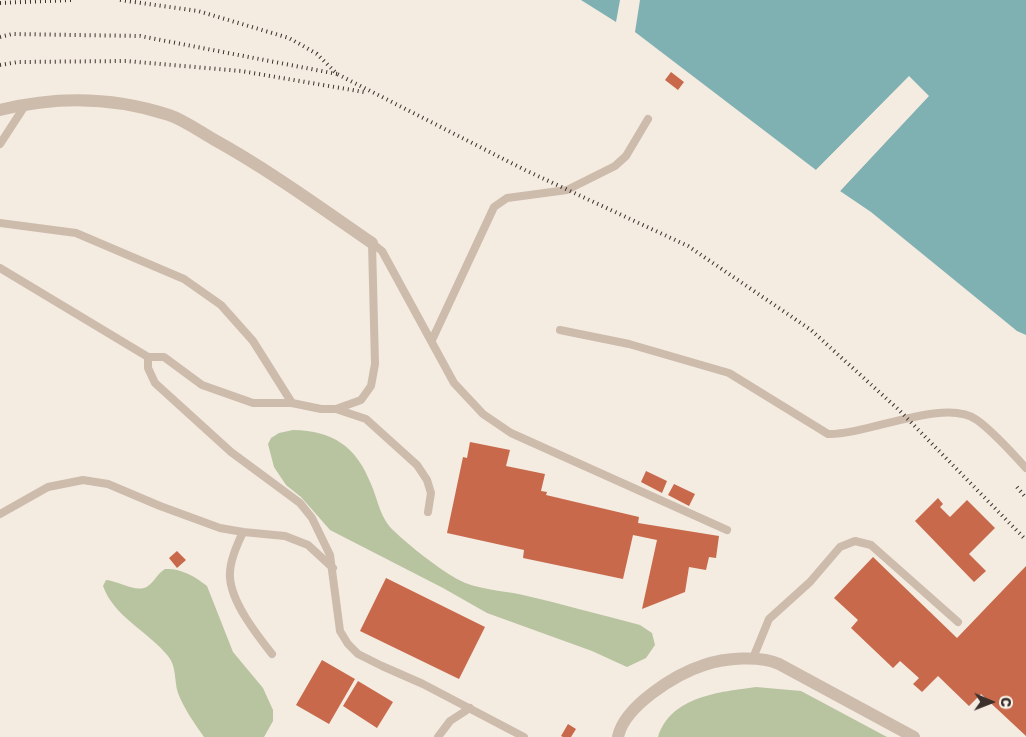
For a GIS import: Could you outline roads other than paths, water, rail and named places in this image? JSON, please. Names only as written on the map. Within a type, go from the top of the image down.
[{"type":"street","points":[[0,110],[26,104],[83,100],[121,103],[170,116],[258,164],[372,243]]},
{"type":"street","points":[[618,737],[633,711],[655,691],[674,678],[705,664],[753,658],[767,658],[914,737]]},
{"type":"lane","points":[[0,144],[26,104]]},
{"type":"lane","points":[[432,340],[494,207],[507,198],[567,190],[615,166],[626,156],[648,120]]},
{"type":"lane","points":[[0,224],[76,233],[184,279],[221,305],[253,342],[292,402]]},
{"type":"lane","points":[[372,243],[382,251],[454,383],[483,414],[511,433],[727,530]]},
{"type":"lane","points":[[336,409],[361,400],[371,386],[375,364],[372,243]]},
{"type":"lane","points":[[0,268],[148,357],[164,357],[202,385],[253,403],[292,402],[321,409],[336,409],[366,419],[417,465],[428,480],[431,493],[428,512]]},
{"type":"lane","points":[[560,330],[629,344],[729,374],[828,434],[846,434],[926,415],[960,412],[976,419],[1026,468]]},
{"type":"lane","points":[[148,357],[148,368],[156,383],[187,414],[231,452],[300,503],[312,518],[323,538],[333,568],[340,631],[348,644],[358,654],[470,708],[524,737]]},
{"type":"lane","points":[[0,514],[48,487],[83,480],[108,484],[220,528],[285,536],[308,544],[333,568]]},
{"type":"lane","points":[[243,532],[235,551],[230,577],[246,618],[272,654]]},
{"type":"lane","points":[[753,658],[769,619],[810,582],[840,547],[855,542],[871,545],[958,622]]},
{"type":"lane","points":[[438,737],[450,721],[470,708]]},
{"type":"water","points":[[581,0],[620,0],[616,22]]},
{"type":"water","points":[[640,0],[1026,0],[1026,335],[1017,331],[871,212],[840,191],[928,96],[909,77],[816,170],[635,32]]},
{"type":"railway","points":[[0,3],[71,0]]},
{"type":"railway","points":[[120,0],[198,11],[289,38],[317,54],[337,74],[525,170],[688,246],[811,330],[899,410],[1026,540]]},
{"type":"railway","points":[[0,37],[12,34],[140,36],[337,74]]},
{"type":"railway","points":[[0,65],[18,62],[126,61],[241,71],[364,92]]},
{"type":"railway","points":[[1017,487],[1026,498]]}]
